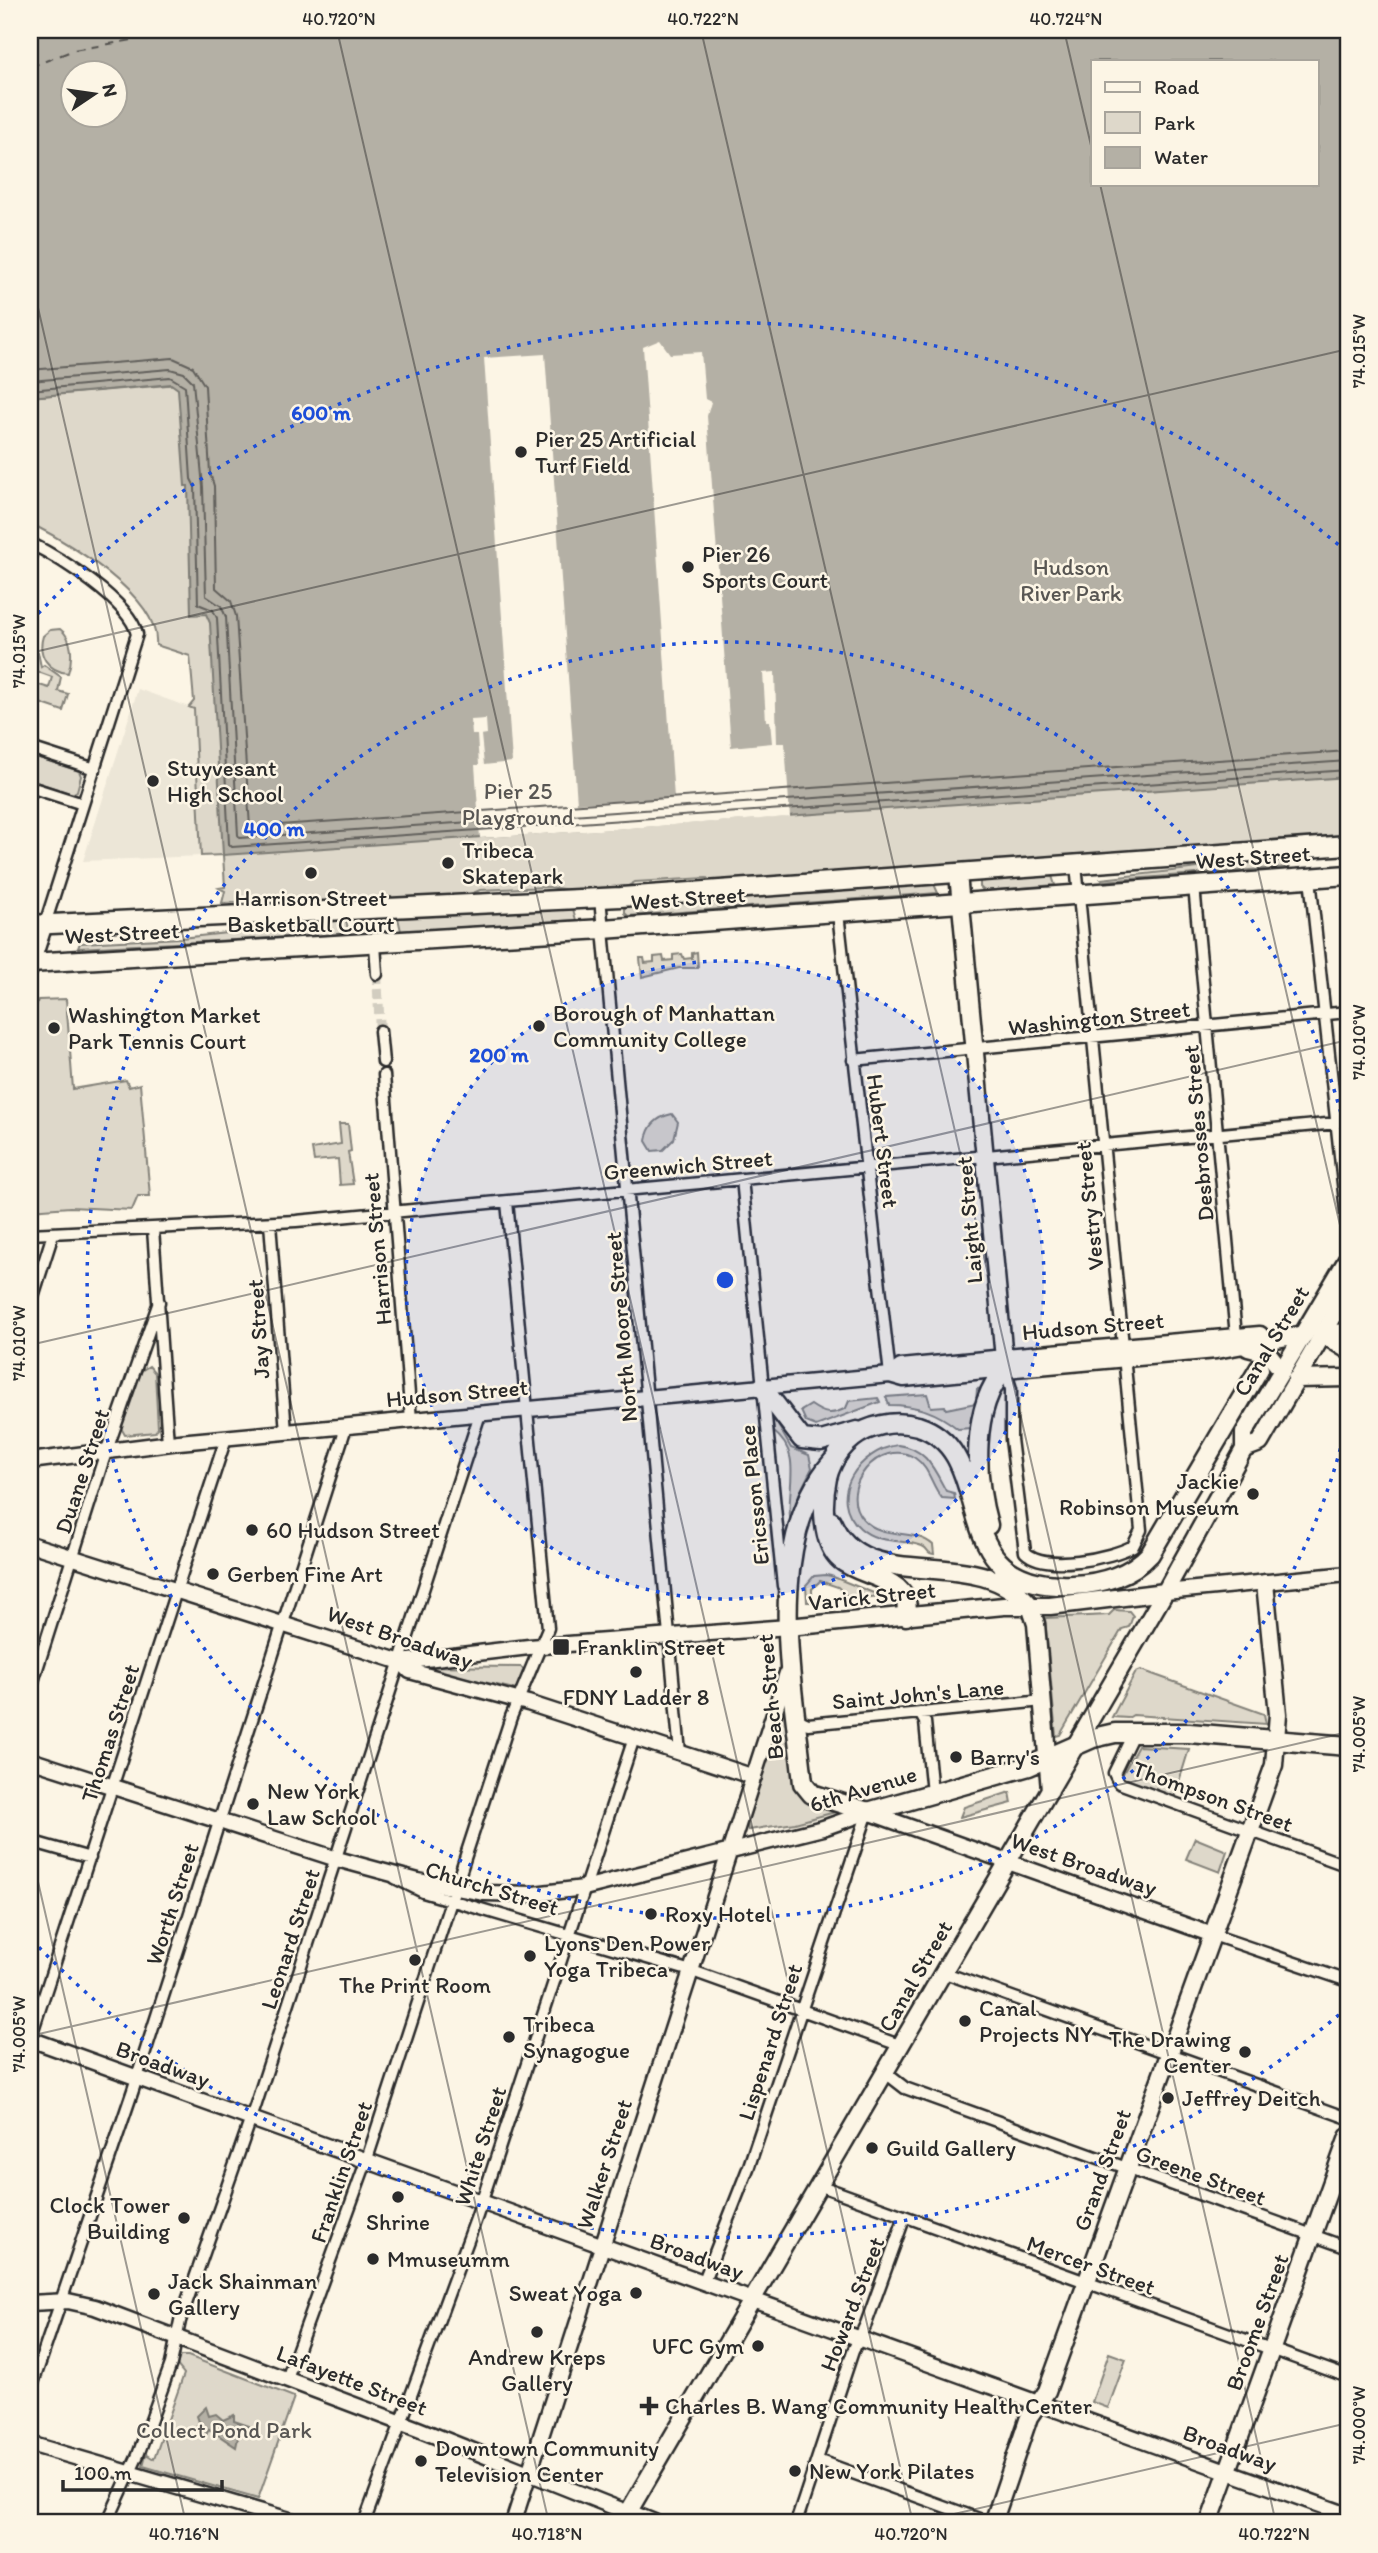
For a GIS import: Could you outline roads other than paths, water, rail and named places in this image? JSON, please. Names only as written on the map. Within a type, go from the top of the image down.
[{"type":"highway","name":"West Street","points":[[37,924],[600,898],[1348,845]]},
{"type":"highway","name":"West Street","points":[[30,965],[603,929],[1348,876]]},
{"type":"highway","name":"Canal Street","points":[[1313,1334],[1348,1260]]},
{"type":"highway","points":[[1313,1334],[1348,1349]]},
{"type":"highway","points":[[1005,1363],[990,1397],[978,1450],[986,1518],[1005,1567]]},
{"type":"highway","points":[[762,1387],[794,1431],[807,1441],[821,1441],[897,1423],[915,1426],[934,1434],[951,1449],[963,1471],[981,1536],[1005,1567],[1031,1581],[1070,1585],[1116,1576],[1144,1561],[1160,1540],[1259,1369]]},
{"type":"highway","name":"Beach Street","points":[[806,1790],[788,1627],[786,1600],[789,1570],[809,1503],[821,1476],[853,1437],[877,1426]]},
{"type":"highway","points":[[833,1461],[825,1501],[828,1537],[837,1556],[853,1569],[901,1590],[907,1602],[906,1615]]},
{"type":"highway","points":[[825,1501],[839,1536],[868,1560],[896,1566],[967,1571],[1000,1585],[1030,1606]]},
{"type":"highway","name":"6th Avenue","points":[[868,1812],[1048,1759],[1108,1734],[1134,1731],[1348,1746]]},
{"type":"highway","name":"West Broadway","points":[[806,1790],[868,1812]]},
{"type":"main road","name":"Laight Street","points":[[958,874],[1005,1363]]},
{"type":"main road","points":[[30,965],[37,924]]},
{"type":"main road","name":"Canal Street","points":[[625,2518],[887,2074],[1165,1592],[1244,1449],[1260,1443],[1289,1375],[1313,1334],[1348,1291]]},
{"type":"main road","name":"Hudson Street","points":[[30,1461],[168,1443],[890,1375],[904,1379],[1005,1363],[1348,1331]]},
{"type":"main road","points":[[1237,1341],[1268,1353],[1289,1375],[1348,1378]]},
{"type":"main road","name":"West Broadway","points":[[30,1544],[401,1662],[410,1671],[517,1700],[754,1777]]},
{"type":"main road","name":"Varick Street","points":[[401,1662],[423,1657],[541,1646],[669,1638],[1030,1606],[1348,1574]]},
{"type":"main road","name":"Grand Street","points":[[991,2523],[1029,2417],[1047,2391],[1210,1934],[1274,1765],[1278,1714],[1265,1583]]},
{"type":"main road","points":[[1030,1606],[1036,1621],[1050,1790]]},
{"type":"main road","name":"Walker Street","points":[[513,2523],[791,1658]]},
{"type":"main road","name":"Church Street","points":[[30,1760],[337,1859],[390,1873]]},
{"type":"main road","name":"West Broadway","points":[[868,1812],[1210,1934]]},
{"type":"main road","name":"6th Avenue","points":[[390,1873],[454,1895],[584,1888],[823,1828],[868,1812]]},
{"type":"main road","name":"Broadway","points":[[30,2039],[1348,2515]]},
{"type":"main road","name":"Broome Street","points":[[1209,2523],[1348,2137]]},
{"type":"main road","name":"Lafayette Street","points":[[30,2304],[60,2301],[95,2307],[528,2473],[625,2518],[654,2523]]},
{"type":"main road","points":[[30,2444],[300,2523]]},
{"type":"street","points":[[30,556],[32,544],[78,573],[113,601],[131,621],[137,634],[83,804],[37,924]]},
{"type":"street","points":[[30,748],[94,769]]},
{"type":"street","points":[[30,788],[83,804]]},
{"type":"street","name":"Vestry Street","points":[[1031,1558],[1054,1562],[1090,1559],[1117,1553],[1136,1542],[1141,1530],[1076,865]]},
{"type":"street","points":[[1310,878],[1348,1230]]},
{"type":"street","name":"Desbrosses Street","points":[[1195,886],[1237,1341]]},
{"type":"street","name":"North Moore Street","points":[[600,898],[680,1753]]},
{"type":"street","name":"Hubert Street","points":[[838,912],[890,1375]]},
{"type":"street","points":[[375,944],[377,974]]},
{"type":"street","name":"Washington Street","points":[[853,1060],[1348,1012]]},
{"type":"street","points":[[380,1031],[383,1062]]},
{"type":"street","name":"Harrison Street","points":[[384,1076],[411,1420]]},
{"type":"street","name":"Greenwich Street","points":[[30,1234],[270,1223],[1348,1122]]},
{"type":"street","points":[[742,1179],[762,1387]]},
{"type":"street","name":"Franklin Street","points":[[287,2379],[366,2162],[517,1700],[548,1624],[507,1202]]},
{"type":"street","name":"Jay Street","points":[[270,1223],[286,1432]]},
{"type":"street","name":"Duane Street","points":[[153,1229],[168,1443]]},
{"type":"street","points":[[30,1306],[53,1234]]},
{"type":"street","name":"Duane Street","points":[[30,1691],[107,1450],[159,1302]]},
{"type":"street","name":"Laight Street","points":[[1005,1363],[1013,1402],[1011,1431],[1022,1543],[1031,1558]]},
{"type":"street","name":"Ericsson Place","points":[[762,1387],[780,1568],[786,1600]]},
{"type":"street","name":"Leonard Street","points":[[107,2523],[171,2364],[177,2337],[337,1859],[480,1414]]},
{"type":"street","name":"Worth Street","points":[[30,2392],[220,1821],[346,1427]]},
{"type":"street","name":"Thomas Street","points":[[30,2039],[226,1438]]},
{"type":"street","name":"Saint John's Lane","points":[[797,1719],[805,1724],[1043,1701]]},
{"type":"street","points":[[920,1713],[925,1722],[932,1793]]},
{"type":"street","name":"Thompson Street","points":[[1134,1731],[1115,1770],[1116,1781],[1348,1866]]},
{"type":"street","name":"White Street","points":[[364,2523],[481,2203],[634,1738]]},
{"type":"street","name":"Lispenard Street","points":[[703,2283],[749,2166],[868,1812]]},
{"type":"street","points":[[30,1842],[90,1858]]},
{"type":"street","name":"Church Street","points":[[454,1895],[569,1934],[690,1970],[902,2046]]},
{"type":"street","name":"West Broadway","points":[[1210,1934],[1348,1981]]},
{"type":"street","points":[[945,1973],[1348,2119]]},
{"type":"street","name":"Greene Street","points":[[887,2074],[905,2088],[1348,2248]]},
{"type":"street","name":"Mercer Street","points":[[821,2186],[1085,2284],[1348,2377]]},
{"type":"street","name":"Howard Street","points":[[796,2523],[904,2218]]},
{"type":"street","points":[[817,2460],[991,2523]]},
{"type":"water","points":[[30,30],[1348,30],[1348,777],[223,855],[210,623],[206,614],[191,615],[188,486],[185,486],[178,389],[171,384],[30,397]]},
{"type":"water","points":[[206,2407],[209,2416],[216,2414],[223,2420],[234,2415],[234,2421],[249,2426],[248,2435],[239,2433],[236,2447],[209,2429],[205,2437],[195,2429],[199,2422],[197,2416]]},
{"type":"tunnel","points":[[377,974],[380,1031]]},
{"type":"place","name":"Pier 25 Artificial Turf Field","points":[[521,452]]},
{"type":"place","name":"Pier 26 Sports Court","points":[[688,567]]},
{"type":"place","name":"Stuyvesant High School","points":[[153,781]]},
{"type":"place","name":"Tribeca Skatepark","points":[[448,863]]},
{"type":"place","name":"Harrison Street Basketball Court","points":[[311,873]]},
{"type":"place","name":"Borough of Manhattan Community College","points":[[539,1026]]},
{"type":"place","name":"Washington Market Park Tennis Court","points":[[54,1028]]},
{"type":"place","name":"Jackie Robinson Museum","points":[[1253,1494]]},
{"type":"place","name":"60 Hudson Street","points":[[252,1530]]},
{"type":"place","name":"Gerben Fine Art","points":[[213,1574]]},
{"type":"place","name":"Franklin Street","points":[[561,1647]]},
{"type":"place","name":"FDNY Ladder 8","points":[[636,1672]]},
{"type":"place","name":"Barry's","points":[[956,1757]]},
{"type":"place","name":"New York Law School","points":[[253,1804]]},
{"type":"place","name":"Roxy Hotel","points":[[651,1914]]},
{"type":"place","name":"Lyons Den Power Yoga Tribeca","points":[[530,1956]]},
{"type":"place","name":"The Print Room","points":[[415,1960]]},
{"type":"place","name":"Canal Projects NY","points":[[965,2021]]},
{"type":"place","name":"Tribeca Synagogue","points":[[509,2037]]},
{"type":"place","name":"The Drawing Center","points":[[1245,2052]]},
{"type":"place","name":"Jeffrey Deitch","points":[[1168,2098]]},
{"type":"place","name":"Guild Gallery","points":[[872,2148]]},
{"type":"place","name":"Shrine","points":[[398,2197]]},
{"type":"place","name":"Clock Tower Building","points":[[184,2218]]},
{"type":"place","name":"Mmuseumm","points":[[373,2259]]},
{"type":"place","name":"Sweat Yoga","points":[[636,2293]]},
{"type":"place","name":"Jack Shainman Gallery","points":[[154,2294]]},
{"type":"place","name":"Andrew Kreps Gallery","points":[[537,2332]]},
{"type":"place","name":"UFC Gym","points":[[758,2346]]},
{"type":"place","name":"Charles B. Wang Community Health Center","points":[[649,2406]]},
{"type":"place","name":"Downtown Community Television Center","points":[[421,2461]]},
{"type":"place","name":"New York Pilates","points":[[795,2471]]},
{"type":"park label","name":"Hudson River Park","points":[[1071,580]]},
{"type":"park label","name":"Pier 25 Playground","points":[[518,804]]},
{"type":"park label","name":"Collect Pond Park","points":[[224,2430]]}]
